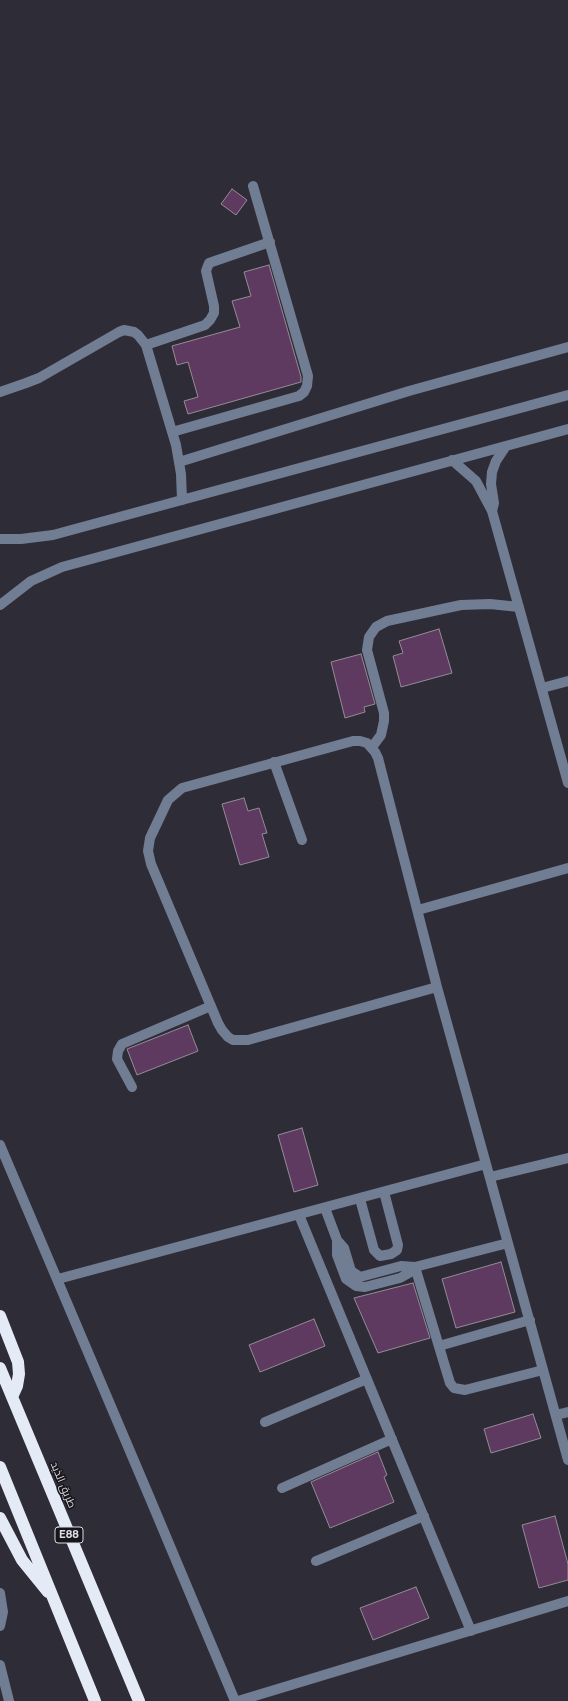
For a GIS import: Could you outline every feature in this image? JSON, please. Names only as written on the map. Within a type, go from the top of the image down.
[{"type":"highway","points":[[0,1316],[18,1362],[19,1374],[17,1386],[12,1397]]},
{"type":"highway","name":"طريق الذيد","points":[[0,1368],[139,1701]]},
{"type":"highway","points":[[0,1467],[95,1701]]},
{"type":"highway","points":[[0,1518],[22,1560],[36,1579],[53,1597]]},
{"type":"street","points":[[172,432],[296,397],[302,394],[308,383],[308,376],[253,186]]},
{"type":"street","points":[[146,346],[205,324],[210,320],[214,313],[214,306],[206,270],[209,263],[270,242]]},
{"type":"street","points":[[0,392],[39,378],[119,332],[124,330],[134,332],[146,346],[172,432],[180,462],[182,500]]},
{"type":"street","points":[[180,462],[374,401],[568,348]]},
{"type":"street","points":[[0,539],[21,539],[53,535],[568,395]]},
{"type":"street","points":[[0,605],[31,581],[62,567],[568,429]]},
{"type":"street","points":[[492,511],[494,503],[491,484],[492,472],[496,461],[506,446]]},
{"type":"street","points":[[452,460],[476,481],[492,511],[568,783]]},
{"type":"street","points":[[372,747],[381,735],[384,721],[384,713],[367,650],[369,638],[376,627],[386,621],[462,605],[490,604],[519,607]]},
{"type":"street","points":[[542,688],[568,681]]},
{"type":"street","points":[[437,987],[248,1040],[241,1041],[228,1037],[222,1030],[211,1006],[149,858],[148,844],[168,800],[177,791],[188,786],[353,741],[360,741],[372,747],[378,758],[437,987],[568,1460]]},
{"type":"street","points":[[274,762],[302,840]]},
{"type":"street","points":[[418,910],[568,868]]},
{"type":"street","points":[[132,1087],[117,1059],[118,1051],[122,1044],[211,1006]]},
{"type":"street","points":[[0,1145],[236,1701],[568,1601]]},
{"type":"street","points":[[490,1177],[568,1158]]},
{"type":"street","points":[[58,1279],[486,1164]]},
{"type":"street","points":[[360,1199],[374,1250],[380,1256],[391,1254],[397,1250],[398,1245],[384,1192]]},
{"type":"street","points":[[325,1208],[337,1240],[344,1248],[351,1271],[357,1276],[364,1276],[401,1266],[415,1267],[508,1243]]},
{"type":"street","points":[[299,1215],[472,1631]]},
{"type":"street","points":[[415,1267],[450,1383],[458,1390],[465,1390],[543,1370]]},
{"type":"street","points":[[439,1346],[530,1320]]},
{"type":"street","points":[[265,1422],[367,1379]]},
{"type":"street","points":[[556,1415],[568,1412]]},
{"type":"street","points":[[282,1488],[392,1439]]},
{"type":"street","points":[[316,1561],[424,1516]]},
{"type":"street","points":[[0,1593],[3,1612],[0,1626]]},
{"type":"street","points":[[0,1665],[9,1701]]},
{"type":"building","points":[[232,189],[247,200],[236,215],[221,204]]},
{"type":"building","points":[[269,265],[301,377],[301,382],[188,414],[184,401],[198,397],[188,362],[177,365],[172,346],[240,327],[232,301],[251,296],[244,272]]},
{"type":"building","points":[[439,629],[452,673],[401,687],[393,656],[403,653],[399,641]]},
{"type":"building","points":[[361,654],[375,704],[364,707],[365,712],[345,718],[331,662]]},
{"type":"building","points":[[244,798],[248,811],[259,808],[267,833],[262,834],[269,857],[240,865],[222,804]]},
{"type":"building","points":[[188,1025],[198,1051],[137,1075],[127,1049]]},
{"type":"building","points":[[302,1128],[318,1185],[294,1192],[278,1135]]},
{"type":"building","points":[[501,1262],[515,1312],[456,1328],[442,1279]]},
{"type":"building","points":[[413,1283],[430,1338],[378,1353],[354,1298]]},
{"type":"building","points":[[314,1319],[325,1346],[260,1372],[249,1345]]},
{"type":"building","points":[[533,1414],[541,1438],[491,1453],[484,1429]]},
{"type":"building","points":[[378,1452],[387,1475],[384,1477],[394,1502],[330,1528],[311,1482]]},
{"type":"building","points":[[555,1516],[568,1564],[568,1580],[539,1588],[522,1525]]},
{"type":"building","points":[[416,1587],[429,1618],[373,1640],[360,1608]]}]
